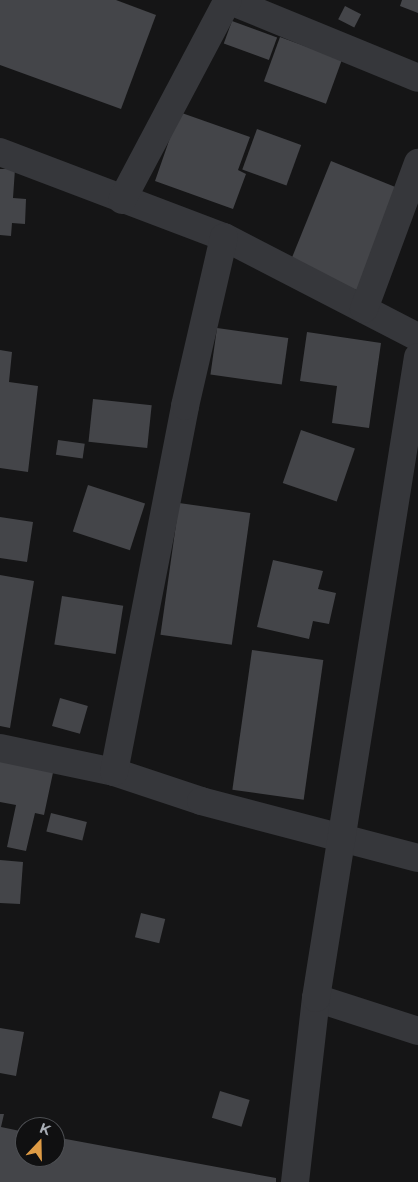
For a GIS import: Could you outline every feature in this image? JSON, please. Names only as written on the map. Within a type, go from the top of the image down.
[{"type":"street","points":[[122,200],[228,0],[418,78]]},
{"type":"street","points":[[0,152],[122,200],[224,237],[418,337]]},
{"type":"street","points":[[364,309],[418,163]]},
{"type":"street","points":[[114,772],[185,406],[224,237]]},
{"type":"street","points":[[295,1182],[316,998],[344,839],[418,357]]},
{"type":"street","points":[[0,748],[114,772],[344,839],[418,858]]},
{"type":"street","points":[[316,998],[418,1031]]},
{"type":"building","points":[[0,0],[116,0],[156,15],[121,109],[0,65]]},
{"type":"building","points":[[402,0],[418,0],[418,13],[400,6]]},
{"type":"building","points":[[345,6],[361,14],[354,28],[338,19]]},
{"type":"building","points":[[232,21],[277,37],[269,60],[224,44]]},
{"type":"building","points":[[280,37],[342,60],[326,104],[264,81]]},
{"type":"building","points":[[179,112],[250,137],[238,170],[246,174],[233,209],[155,181]]},
{"type":"building","points":[[257,129],[301,145],[286,185],[242,169]]},
{"type":"building","points":[[331,161],[400,189],[358,291],[290,263]]},
{"type":"building","points":[[0,169],[15,169],[13,198],[26,199],[25,224],[12,223],[11,236],[0,235]]},
{"type":"building","points":[[217,328],[288,338],[282,385],[210,375]]},
{"type":"building","points":[[307,332],[381,343],[369,428],[332,423],[337,386],[300,381]]},
{"type":"building","points":[[0,350],[12,352],[9,382],[38,386],[28,472],[0,468]]},
{"type":"building","points":[[93,399],[152,405],[147,448],[89,442]]},
{"type":"building","points":[[301,430],[355,449],[337,502],[283,483]]},
{"type":"building","points":[[58,440],[85,444],[83,459],[56,455]]},
{"type":"building","points":[[88,485],[145,504],[130,550],[73,532]]},
{"type":"building","points":[[179,503],[250,513],[232,645],[160,635]]},
{"type":"building","points":[[0,517],[33,522],[27,562],[0,558]]},
{"type":"building","points":[[273,560],[323,571],[318,589],[336,593],[329,624],[313,621],[309,639],[257,627]]},
{"type":"building","points":[[0,575],[34,581],[10,728],[0,726]]},
{"type":"building","points":[[62,596],[123,606],[116,654],[54,644]]},
{"type":"building","points":[[252,650],[323,660],[304,800],[232,790]]},
{"type":"building","points":[[60,698],[88,706],[80,734],[52,726]]},
{"type":"building","points":[[0,757],[54,768],[44,815],[35,813],[26,851],[7,847],[16,805],[0,802]]},
{"type":"building","points":[[51,813],[87,822],[82,840],[46,831]]},
{"type":"building","points":[[0,860],[23,862],[20,904],[0,903]]},
{"type":"building","points":[[141,913],[165,919],[159,943],[135,937]]},
{"type":"building","points":[[0,1028],[24,1032],[16,1076],[0,1073]]},
{"type":"building","points":[[220,1091],[250,1100],[241,1127],[212,1118]]},
{"type":"building","points":[[0,1114],[4,1114],[1,1127],[15,1130],[15,1167],[65,1167],[65,1139],[276,1178],[276,1182],[0,1182]]}]
